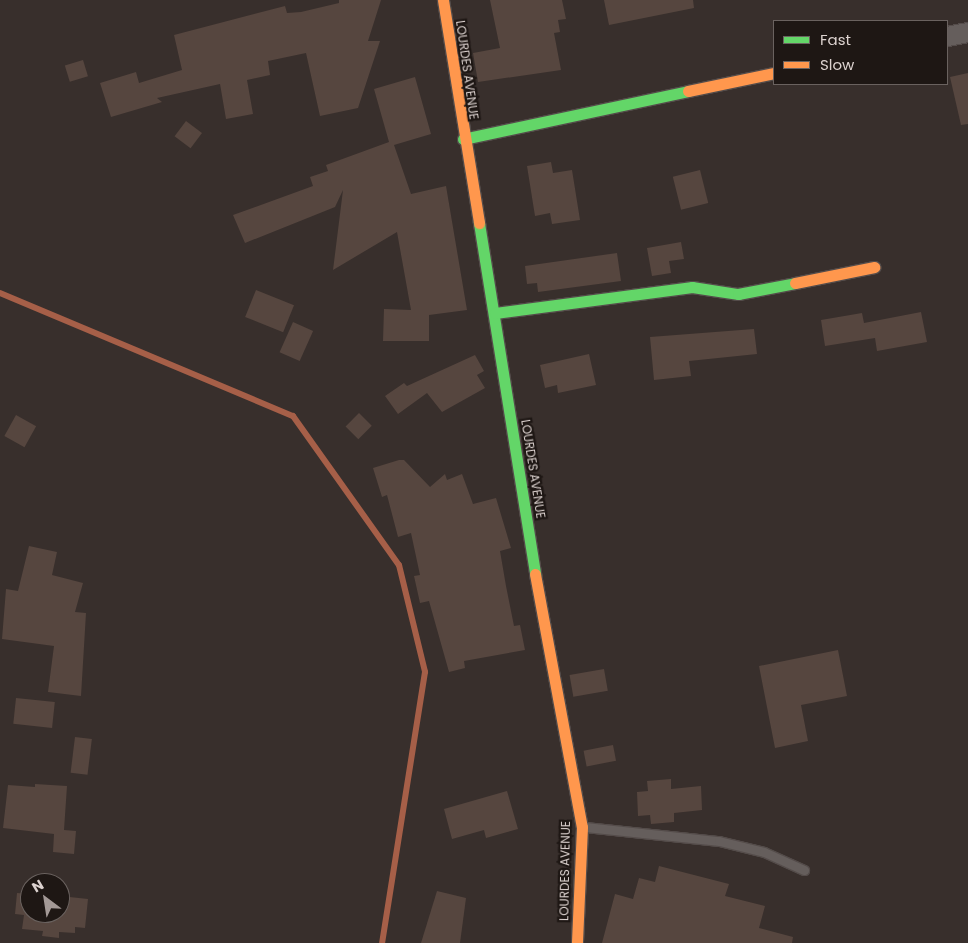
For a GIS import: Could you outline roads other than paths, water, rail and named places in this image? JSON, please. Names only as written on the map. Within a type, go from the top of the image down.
[{"type":"main road","name":"LOURDES AVENUE","points":[[443,0],[463,139],[495,313],[532,558],[582,827],[577,943]]},
{"type":"main road","points":[[463,139],[773,73]]},
{"type":"main road","points":[[495,313],[692,287],[738,294],[874,267]]},
{"type":"street","points":[[948,36],[968,32]]},
{"type":"lane","points":[[582,827],[719,841],[764,852],[804,870]]},
{"type":"waterway","points":[[0,293],[293,416],[399,565],[425,672],[382,943]]}]
